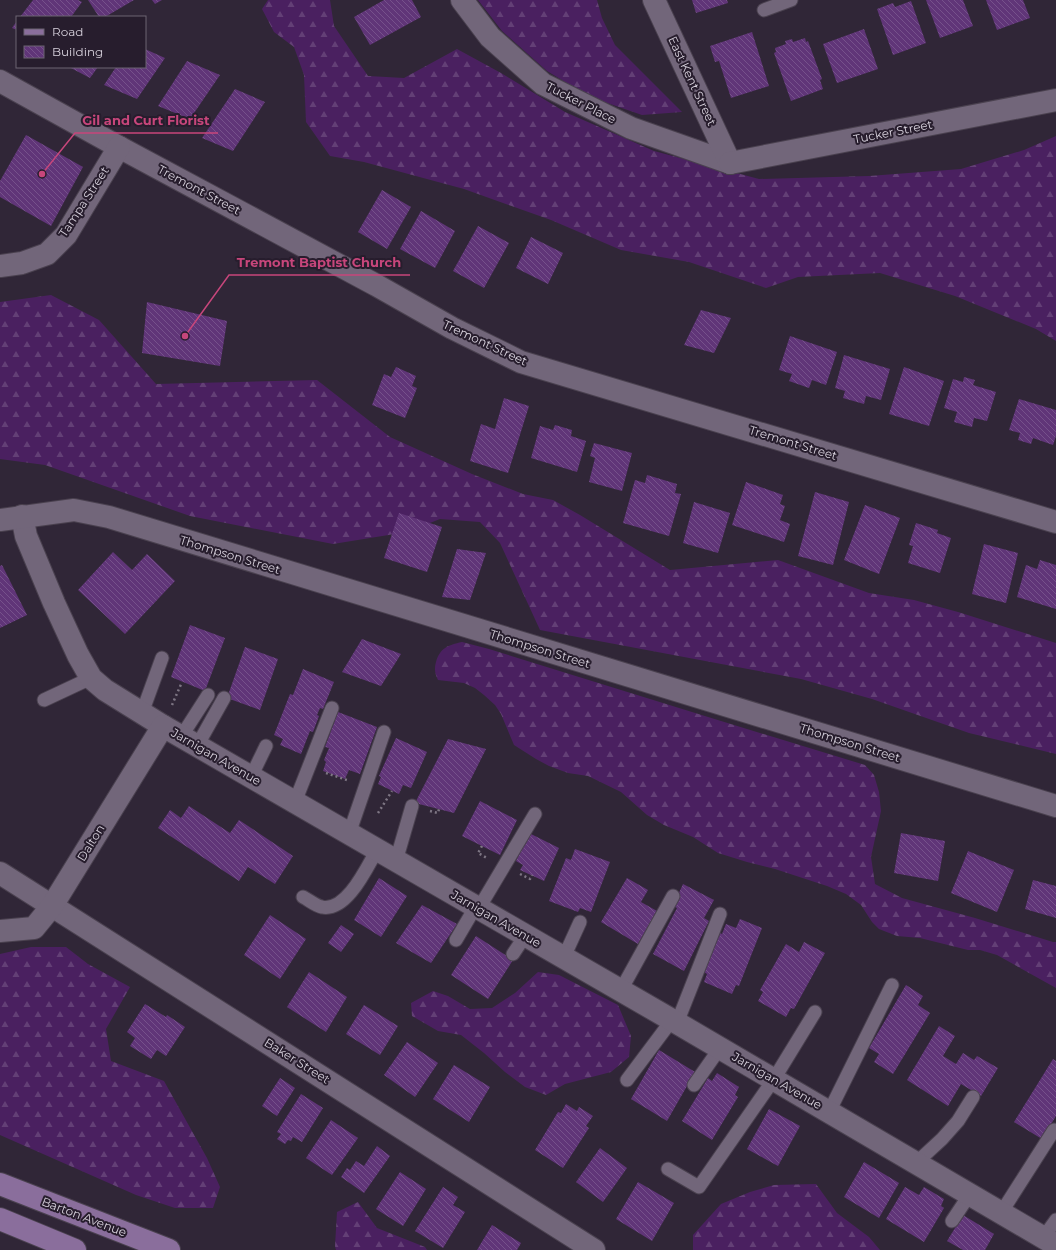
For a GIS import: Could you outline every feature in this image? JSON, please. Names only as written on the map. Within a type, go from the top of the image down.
[{"type":"main road","name":"Barton Avenue","points":[[0,1184],[169,1250]]},
{"type":"main road","points":[[0,1219],[75,1250]]},
{"type":"street","name":"Tucker Place","points":[[462,0],[490,37],[543,84],[631,128],[730,163]]},
{"type":"street","name":"East Kent Street","points":[[654,0],[730,163]]},
{"type":"street","name":"Tremont Street","points":[[0,82],[119,148],[370,281],[452,328],[521,362],[1056,522]]},
{"type":"street","name":"Tucker Street","points":[[730,163],[1056,100]]},
{"type":"street","name":"Tampa Street","points":[[0,266],[22,264],[46,254],[66,235],[119,148]]},
{"type":"street","name":"Thompson Street","points":[[22,516],[74,510],[109,517],[1056,806]]},
{"type":"street","points":[[0,520],[22,516]]},
{"type":"street","name":"Jarnigan Avenue","points":[[22,516],[26,536],[78,655],[91,678],[105,690],[349,834],[675,1021],[1050,1242]]},
{"type":"street","name":"Dalton","points":[[0,931],[34,928],[181,736]]},
{"type":"street","name":"Baker Street","points":[[0,873],[594,1250]]},
{"type":"lane","points":[[764,10],[791,0]]},
{"type":"lane","points":[[142,713],[162,658]]},
{"type":"lane","points":[[44,700],[91,678]]},
{"type":"lane","points":[[181,736],[208,695]]},
{"type":"lane","points":[[181,736],[224,698]]},
{"type":"lane","points":[[295,802],[332,708]]},
{"type":"lane","points":[[349,834],[384,732]]},
{"type":"lane","points":[[251,777],[266,746]]},
{"type":"lane","points":[[396,861],[412,806]]},
{"type":"lane","points":[[456,940],[535,814]]},
{"type":"lane","points":[[303,897],[321,907],[330,907],[343,901],[355,887],[377,850]]},
{"type":"lane","points":[[621,990],[673,896]]},
{"type":"lane","points":[[627,1080],[675,1021],[720,914]]},
{"type":"lane","points":[[564,957],[580,922]]},
{"type":"lane","points":[[513,954],[525,936]]},
{"type":"lane","points":[[829,1112],[892,985]]},
{"type":"lane","points":[[668,1169],[699,1187],[774,1079],[814,1012]]},
{"type":"lane","points":[[694,1085],[720,1048]]},
{"type":"lane","points":[[916,1163],[942,1139],[958,1121],[973,1096]]},
{"type":"lane","points":[[1001,1213],[1054,1130]]},
{"type":"lane","points":[[952,1221],[970,1194]]},
{"type":"lane","points":[[1050,1242],[1056,1220]]},
{"type":"path","points":[[438,813],[439,809]]},
{"type":"path","points":[[478,853],[482,846]]},
{"type":"green space","points":[[268,0],[330,0],[334,26],[368,76],[404,78],[457,49],[501,73],[565,112],[654,151],[759,179],[869,176],[961,169],[1024,150],[1056,136],[1056,341],[1036,329],[955,296],[880,273],[798,277],[766,288],[689,262],[621,250],[551,220],[464,189],[364,162],[330,156],[306,122],[304,75],[294,47],[274,32],[262,9]]},
{"type":"green space","points":[[478,0],[597,0],[602,18],[615,45],[682,112],[642,115],[590,97],[547,71],[502,31]]},
{"type":"green space","points":[[51,295],[99,320],[156,384],[317,380],[390,437],[472,474],[523,494],[553,500],[670,570],[778,560],[869,593],[914,600],[958,612],[1056,643],[1056,754],[969,733],[872,699],[801,679],[540,630],[500,543],[480,522],[440,519],[407,532],[333,544],[190,516],[45,465],[0,459],[0,302]]},
{"type":"green space","points":[[462,642],[865,765],[874,775],[879,792],[881,811],[871,857],[875,884],[902,898],[1056,942],[1056,988],[997,955],[980,950],[968,950],[920,938],[897,936],[879,929],[872,922],[861,905],[846,894],[827,886],[775,869],[718,853],[693,837],[664,825],[647,815],[621,792],[588,776],[568,773],[549,766],[536,759],[514,745],[501,714],[495,705],[484,695],[475,688],[464,683],[438,680],[435,667],[440,653],[442,650],[453,644]]},
{"type":"green space","points":[[31,947],[66,947],[88,964],[130,987],[106,1029],[111,1061],[164,1081],[207,1158],[220,1187],[213,1208],[175,1208],[136,1195],[0,1135],[0,954]]},
{"type":"green space","points":[[538,972],[559,975],[618,1005],[631,1036],[629,1057],[611,1072],[565,1084],[546,1095],[525,1087],[461,1035],[438,1031],[412,1016],[411,1003],[433,991],[448,996],[470,1009],[492,1008],[515,993]]},
{"type":"green space","points":[[816,1184],[837,1213],[869,1237],[880,1250],[693,1250],[693,1235],[721,1204],[750,1192],[774,1185]]},
{"type":"green space","points":[[358,1202],[377,1228],[425,1247],[427,1250],[336,1250],[337,1212]]},
{"type":"building","points":[[33,0],[78,0],[82,2],[72,16],[21,16]]},
{"type":"building","points":[[88,0],[134,0],[107,16],[98,16]]},
{"type":"building","points":[[152,0],[162,0],[155,4]]},
{"type":"building","points":[[384,0],[412,0],[421,17],[370,45],[354,17]]},
{"type":"building","points":[[692,0],[727,0],[728,3],[696,13]]},
{"type":"building","points":[[926,0],[963,0],[973,26],[940,38]]},
{"type":"building","points":[[986,0],[1023,0],[1030,18],[997,30]]},
{"type":"building","points":[[911,1],[926,43],[893,55],[877,9],[893,3],[895,7]]},
{"type":"building","points":[[16,22],[16,30],[12,28]]},
{"type":"building","points":[[864,29],[878,69],[837,83],[823,44]]},
{"type":"building","points":[[752,32],[769,86],[731,98],[719,61],[715,62],[710,46]]},
{"type":"building","points":[[805,38],[806,42],[808,41],[822,79],[820,80],[823,89],[791,101],[774,53],[776,52],[775,48],[786,44],[785,41],[792,39],[793,42]]},
{"type":"building","points":[[146,49],[165,58],[137,99],[104,85],[115,68],[146,68]]},
{"type":"building","points":[[187,61],[220,75],[190,119],[158,106]]},
{"type":"building","points":[[71,68],[97,68],[90,78]]},
{"type":"building","points":[[235,89],[265,102],[233,151],[202,138]]},
{"type":"building","points":[[26,135],[83,167],[51,226],[0,197],[0,181]]},
{"type":"building","points":[[382,190],[411,207],[387,249],[358,232]]},
{"type":"building","points":[[421,211],[455,231],[435,268],[400,249]]},
{"type":"building","points":[[478,226],[509,243],[484,288],[453,271]]},
{"type":"building","points":[[531,237],[563,253],[548,284],[516,268]]},
{"type":"building","points":[[147,302],[227,321],[220,366],[142,353]]},
{"type":"building","points":[[701,310],[731,318],[714,353],[684,345]]},
{"type":"building","points":[[790,336],[837,352],[826,385],[812,380],[809,388],[789,381],[792,374],[779,370]]},
{"type":"building","points":[[844,355],[890,369],[881,400],[866,396],[864,404],[843,398],[845,391],[835,388]]},
{"type":"building","points":[[396,367],[416,376],[412,386],[417,388],[405,418],[372,405],[384,374],[391,377]]},
{"type":"building","points":[[904,367],[944,381],[929,426],[889,414]]},
{"type":"building","points":[[964,377],[975,380],[973,385],[996,392],[987,421],[974,418],[972,427],[954,422],[957,412],[944,408],[953,379],[963,382]]},
{"type":"building","points":[[504,398],[529,406],[508,473],[470,461],[481,424],[495,429]]},
{"type":"building","points":[[1019,399],[1056,410],[1056,436],[1053,445],[1033,438],[1031,444],[1018,440],[1020,433],[1009,430]]},
{"type":"building","points":[[555,425],[572,430],[571,436],[586,441],[577,472],[531,458],[540,426],[553,430]]},
{"type":"building","points":[[594,443],[632,453],[622,491],[589,482],[595,458],[590,456]]},
{"type":"building","points":[[647,475],[677,484],[675,493],[681,494],[669,536],[623,523],[635,480],[645,483]]},
{"type":"building","points":[[746,482],[783,495],[780,504],[785,506],[780,520],[790,524],[784,542],[732,525]]},
{"type":"building","points":[[815,492],[849,502],[833,565],[798,556]]},
{"type":"building","points":[[694,502],[730,513],[718,553],[683,543]]},
{"type":"building","points":[[865,505],[900,518],[879,574],[844,560]]},
{"type":"building","points":[[399,513],[442,527],[427,572],[384,558]]},
{"type":"building","points":[[916,523],[938,530],[937,533],[951,538],[940,573],[908,563],[913,546],[909,545]]},
{"type":"building","points":[[984,544],[1018,553],[1006,603],[972,594]]},
{"type":"building","points":[[457,549],[486,553],[470,600],[442,597]]},
{"type":"building","points":[[113,552],[132,570],[147,554],[175,581],[125,634],[78,590]]},
{"type":"building","points":[[1040,560],[1056,565],[1056,609],[1017,597],[1026,565],[1037,569]]},
{"type":"building","points":[[2,565],[27,615],[0,628],[0,566]]},
{"type":"building","points":[[190,625],[225,638],[205,691],[171,677]]},
{"type":"building","points":[[362,639],[401,654],[381,686],[342,672]]},
{"type":"building","points":[[245,647],[278,659],[260,710],[227,698]]},
{"type":"building","points":[[303,669],[334,682],[323,709],[320,708],[317,715],[319,716],[313,732],[310,731],[301,754],[280,745],[283,739],[274,735],[290,694],[293,695]]},
{"type":"building","points":[[338,712],[377,727],[360,774],[349,770],[345,779],[323,771],[326,762],[324,760],[329,748],[325,747]]},
{"type":"building","points":[[396,738],[427,752],[411,788],[403,785],[399,794],[378,784],[381,777],[379,776]]},
{"type":"building","points":[[448,739],[486,749],[454,813],[415,803]]},
{"type":"building","points":[[480,801],[517,820],[500,855],[462,836]]},
{"type":"building","points":[[189,806],[230,833],[239,820],[293,856],[275,884],[248,867],[239,881],[158,828],[170,810],[181,818]]},
{"type":"building","points":[[529,833],[559,848],[544,881],[520,870],[523,865],[516,861]]},
{"type":"building","points":[[901,833],[945,841],[938,881],[894,873]]},
{"type":"building","points":[[575,849],[610,862],[591,912],[580,908],[578,912],[549,901],[566,858],[571,860]]},
{"type":"building","points":[[968,851],[1014,870],[997,912],[951,893]]},
{"type":"building","points":[[379,878],[407,896],[381,937],[354,920]]},
{"type":"building","points":[[627,878],[648,890],[641,902],[657,911],[638,944],[601,922]]},
{"type":"building","points":[[1033,880],[1056,886],[1056,918],[1025,909]]},
{"type":"building","points":[[683,884],[714,900],[704,918],[709,921],[684,971],[653,954],[677,908],[673,906]]},
{"type":"building","points":[[422,905],[457,924],[431,963],[396,943]]},
{"type":"building","points":[[270,915],[306,939],[280,979],[244,955]]},
{"type":"building","points":[[740,919],[762,928],[739,986],[736,985],[732,994],[704,982],[707,974],[704,972],[712,952],[707,950],[713,934],[719,937],[720,933],[722,934],[726,924],[736,928]]},
{"type":"building","points":[[341,925],[354,934],[341,952],[328,943]]},
{"type":"building","points":[[476,936],[513,960],[488,999],[451,975]]},
{"type":"building","points":[[804,942],[825,953],[794,1009],[791,1008],[786,1017],[758,1001],[763,992],[760,990],[786,944],[799,952]]},
{"type":"building","points":[[309,972],[347,997],[326,1032],[287,1007]]},
{"type":"building","points":[[906,985],[923,996],[918,1005],[930,1013],[893,1074],[874,1062],[879,1054],[869,1048]]},
{"type":"building","points":[[145,1004],[166,1017],[167,1015],[185,1027],[166,1056],[157,1050],[151,1059],[130,1046],[135,1038],[127,1032]]},
{"type":"building","points":[[364,1005],[398,1026],[380,1055],[346,1034]]},
{"type":"building","points":[[939,1026],[955,1036],[943,1056],[956,1064],[963,1053],[974,1060],[977,1056],[998,1068],[981,1096],[961,1084],[948,1106],[907,1080]]},
{"type":"building","points":[[407,1042],[438,1063],[415,1097],[384,1075]]},
{"type":"building","points":[[659,1050],[695,1072],[667,1121],[631,1099]]},
{"type":"building","points":[[1053,1059],[1056,1061],[1056,1116],[1042,1139],[1014,1122]]},
{"type":"building","points":[[454,1065],[490,1087],[469,1122],[433,1099]]},
{"type":"building","points":[[717,1073],[739,1087],[735,1095],[738,1097],[712,1140],[682,1121],[708,1078],[712,1081]]},
{"type":"building","points":[[280,1078],[295,1088],[277,1116],[262,1106]]},
{"type":"building","points":[[301,1094],[323,1108],[302,1142],[293,1137],[291,1141],[288,1140],[285,1144],[277,1139],[281,1134],[277,1132]]},
{"type":"building","points":[[566,1104],[577,1111],[579,1107],[593,1116],[586,1126],[589,1128],[563,1168],[535,1150],[558,1112],[561,1113]]},
{"type":"building","points":[[769,1109],[800,1126],[778,1166],[747,1149]]},
{"type":"building","points":[[331,1120],[358,1138],[332,1175],[306,1158]]},
{"type":"building","points":[[377,1146],[390,1156],[364,1193],[341,1177],[347,1168],[350,1170],[356,1161],[364,1166]]},
{"type":"building","points":[[600,1148],[627,1168],[603,1202],[576,1182]]},
{"type":"building","points":[[864,1162],[899,1183],[879,1218],[844,1197]]},
{"type":"building","points":[[400,1172],[426,1189],[403,1226],[376,1209]]},
{"type":"building","points":[[638,1182],[674,1203],[652,1241],[616,1219]]},
{"type":"building","points":[[443,1187],[458,1197],[453,1205],[465,1212],[443,1248],[415,1231]]},
{"type":"building","points":[[905,1187],[919,1195],[924,1187],[944,1199],[941,1206],[944,1208],[924,1242],[886,1219]]},
{"type":"building","points":[[963,1215],[994,1234],[985,1250],[963,1250],[947,1241]]},
{"type":"building","points":[[492,1225],[521,1243],[517,1250],[477,1250]]},
{"type":"place","name":"Gil and Curt Florist","points":[[42,174]]},
{"type":"place","name":"Tremont Baptist Church","points":[[185,336]]}]
